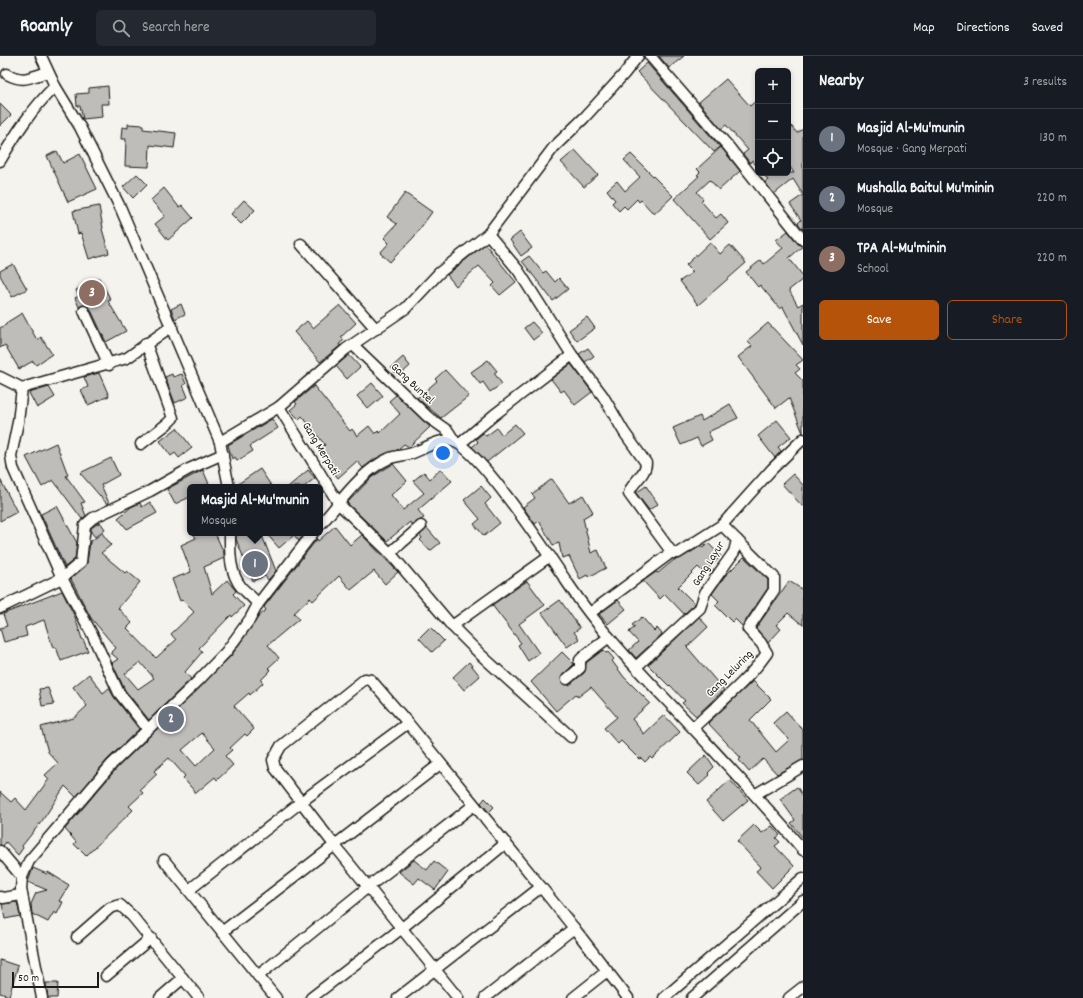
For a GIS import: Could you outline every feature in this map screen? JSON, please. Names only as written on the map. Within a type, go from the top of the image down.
[{"type":"street","points":[[41,56],[55,86],[80,127],[112,188],[172,326],[220,442],[228,484]]},
{"type":"street","points":[[220,442],[279,407],[353,345],[406,308],[439,273],[488,234],[554,147],[589,112],[624,74],[638,56]]},
{"type":"street","points":[[652,57],[728,146],[803,240]]},
{"type":"street","points":[[7,74],[18,80],[24,80],[48,72]]},
{"type":"street","points":[[0,161],[20,127],[36,105],[55,86]]},
{"type":"street","points":[[488,234],[518,270],[572,355],[603,396],[624,432],[646,463],[644,472],[632,484],[629,494],[670,550],[670,553]]},
{"type":"street","points":[[301,244],[376,329]]},
{"type":"street","points":[[84,311],[109,365]]},
{"type":"street","points":[[0,378],[22,388],[109,365],[133,355],[146,343],[172,326]]},
{"type":"street","points":[[141,444],[173,418],[146,343]]},
{"type":"street","name":"Gang Buntel","points":[[353,345],[428,417],[448,432],[492,477],[590,613],[609,636],[636,667],[756,794],[803,850]]},
{"type":"street","points":[[323,522],[363,476],[390,458],[413,453],[444,440],[458,442],[572,355]]},
{"type":"street","points":[[22,388],[18,422],[11,456],[13,468],[62,578],[92,634],[119,693],[147,728]]},
{"type":"street","name":"Gang Merpati","points":[[279,407],[339,504],[390,553],[452,626],[481,655],[522,690],[571,737]]},
{"type":"street","points":[[590,613],[670,553],[678,553],[722,525],[772,469],[803,439]]},
{"type":"street","points":[[0,608],[62,578],[81,562],[85,524],[93,518],[150,491],[189,469],[223,454]]},
{"type":"street","name":"Gang Layur","points":[[636,667],[700,608],[705,593],[734,552],[737,540],[722,525]]},
{"type":"street","points":[[390,553],[421,526]]},
{"type":"street","points":[[230,536],[231,561],[235,577],[243,589],[258,604]]},
{"type":"street","points":[[42,998],[21,895],[22,877],[34,853],[48,840],[112,764],[147,728],[212,667],[250,619],[258,604],[311,536]]},
{"type":"street","name":"Gang Leluring","points":[[693,728],[736,689],[767,653],[761,643],[748,629],[774,590],[774,577],[737,540]]},
{"type":"street","points":[[452,626],[550,556]]},
{"type":"street","points":[[567,679],[580,668],[580,660],[609,636]]},
{"type":"street","points":[[458,998],[335,846],[275,768],[273,760],[275,755],[287,740],[365,679],[372,680],[408,723],[506,843],[628,998]]},
{"type":"street","points":[[189,890],[301,802],[408,723]]},
{"type":"street","points":[[222,932],[440,764]]},
{"type":"street","points":[[756,794],[803,766]]},
{"type":"street","points":[[258,976],[368,887],[474,805]]},
{"type":"street","points":[[311,998],[402,928],[506,843]]},
{"type":"street","points":[[0,851],[22,877]]},
{"type":"street","points":[[164,860],[276,998]]},
{"type":"street","points":[[664,998],[803,878]]},
{"type":"street","points":[[398,998],[541,887]]},
{"type":"street","points":[[0,897],[10,898],[21,895]]},
{"type":"street","points":[[692,998],[803,901]]},
{"type":"street","points":[[77,937],[110,908],[120,905],[151,938],[199,998]]},
{"type":"street","points":[[485,998],[574,928]]},
{"type":"street","points":[[106,976],[151,938]]},
{"type":"street","points":[[573,998],[607,972]]},
{"type":"street","points":[[160,998],[183,978]]},
{"type":"street","points":[[789,998],[803,987]]},
{"type":"building","points":[[659,56],[684,56],[669,68]]},
{"type":"building","points":[[647,63],[720,147],[714,152],[637,72]]},
{"type":"building","points":[[726,79],[750,106],[755,102],[755,164],[752,160],[750,163],[743,154],[748,150],[726,125],[721,129],[699,102]]},
{"type":"building","points":[[108,86],[109,104],[101,104],[102,117],[83,119],[80,106],[77,106],[76,94],[89,93],[89,88]]},
{"type":"building","points":[[0,104],[11,115],[0,126]]},
{"type":"building","points":[[128,124],[143,125],[143,129],[176,133],[174,148],[150,145],[149,167],[125,166],[126,139],[121,139],[122,127],[128,128]]},
{"type":"building","points":[[791,126],[797,133],[803,129],[803,195],[793,179],[774,194],[765,182],[768,180],[765,176],[791,176],[791,173],[794,173],[791,168]]},
{"type":"building","points":[[721,147],[740,171],[719,190],[710,180],[697,192],[703,199],[701,201],[716,218],[721,214],[728,223],[710,239],[674,199],[699,176],[697,175],[700,172],[697,169]]},
{"type":"building","points":[[575,150],[598,175],[584,187],[561,162]]},
{"type":"building","points":[[57,151],[63,163],[80,154],[97,189],[68,202],[47,156]]},
{"type":"building","points":[[631,154],[673,196],[654,214],[641,200],[639,202],[637,199],[627,209],[624,206],[619,211],[612,203],[615,200],[607,190],[617,181],[625,191],[640,177],[624,160]]},
{"type":"building","points":[[137,174],[147,184],[133,198],[123,187]]},
{"type":"building","points":[[164,188],[179,207],[182,205],[193,218],[168,240],[155,224],[165,216],[151,200]]},
{"type":"building","points":[[405,193],[432,212],[414,237],[390,262],[380,253],[389,243],[384,238],[397,224],[387,217]]},
{"type":"building","points":[[803,195],[803,230],[798,223],[801,220],[790,204]]},
{"type":"building","points":[[244,200],[255,210],[241,224],[231,214]]},
{"type":"building","points":[[99,206],[102,229],[109,253],[89,259],[81,233],[78,234],[73,211]]},
{"type":"building","points":[[788,231],[798,244],[803,246],[789,258],[803,276],[803,279],[789,290],[798,306],[803,303],[803,345],[783,307],[780,309],[760,285],[758,287],[746,272],[761,260],[764,264],[783,248],[776,240]]},
{"type":"building","points":[[520,232],[532,248],[521,256],[510,240]]},
{"type":"building","points":[[710,242],[720,254],[730,245],[746,263],[698,305],[680,281],[693,272],[686,265]]},
{"type":"building","points":[[485,244],[516,282],[500,295],[492,286],[495,283],[479,266],[456,286],[447,275]]},
{"type":"building","points":[[529,256],[543,273],[546,271],[555,282],[559,278],[568,289],[553,301],[522,261]]},
{"type":"building","points":[[13,264],[27,289],[12,297],[0,275],[0,271]]},
{"type":"building","points":[[99,278],[111,300],[108,301],[126,331],[106,342],[90,308],[85,305],[79,307],[75,298],[79,296],[76,290]]},
{"type":"building","points":[[181,304],[185,314],[175,319],[171,309]]},
{"type":"building","points":[[340,305],[356,323],[341,337],[344,340],[339,344],[340,346],[320,362],[294,332],[307,321],[313,328]]},
{"type":"building","points":[[22,313],[37,340],[41,337],[52,354],[36,365],[33,361],[19,369],[5,345],[0,348],[0,328]]},
{"type":"building","points":[[587,317],[595,328],[577,341],[569,330]]},
{"type":"building","points":[[532,322],[542,333],[533,340],[524,328]]},
{"type":"building","points":[[768,323],[803,360],[796,365],[800,369],[795,373],[803,381],[803,433],[789,398],[776,408],[738,357],[752,346],[747,341]]},
{"type":"building","points":[[588,348],[594,356],[585,362],[579,354]]},
{"type":"building","points":[[349,355],[360,367],[347,379],[336,366]]},
{"type":"building","points":[[403,357],[410,366],[399,376],[391,368]]},
{"type":"building","points":[[488,360],[497,371],[494,373],[502,384],[490,392],[483,382],[480,384],[471,372]]},
{"type":"building","points":[[571,364],[592,392],[575,405],[564,390],[561,392],[551,379]]},
{"type":"building","points":[[445,370],[469,396],[441,418],[417,398],[437,381],[435,379]]},
{"type":"building","points":[[99,373],[109,396],[88,405],[81,390],[88,387],[84,377]]},
{"type":"building","points":[[172,374],[173,377],[182,374],[186,384],[183,385],[188,397],[175,403],[165,377]]},
{"type":"building","points":[[372,383],[383,396],[368,409],[357,396]]},
{"type":"building","points":[[314,386],[350,431],[352,429],[357,436],[369,426],[375,434],[378,431],[380,433],[400,414],[389,401],[396,395],[430,427],[409,447],[404,444],[397,450],[375,459],[363,468],[357,461],[338,478],[331,469],[334,467],[320,449],[325,445],[302,416],[299,419],[290,410],[297,404],[295,402]]},
{"type":"building","points":[[49,387],[55,397],[37,408],[29,393]]},
{"type":"building","points":[[730,404],[738,418],[708,432],[712,440],[701,446],[697,438],[681,445],[673,428],[700,416],[702,421]]},
{"type":"building","points":[[272,419],[278,428],[250,446],[253,451],[237,461],[235,457],[232,459],[228,445]]},
{"type":"building","points":[[777,420],[791,437],[778,447],[781,451],[775,458],[758,436]]},
{"type":"building","points":[[515,424],[523,433],[487,462],[472,447],[478,442],[476,439],[483,433],[486,436],[497,428],[502,435]]},
{"type":"building","points":[[177,428],[192,448],[179,458],[175,453],[171,456],[160,441]]},
{"type":"building","points":[[56,443],[68,475],[66,476],[85,502],[81,503],[86,516],[82,519],[53,480],[42,487],[26,457]]},
{"type":"building","points":[[111,458],[119,475],[101,485],[109,503],[107,504],[80,473]]},
{"type":"building","points":[[393,464],[407,481],[391,495],[403,510],[424,493],[413,481],[424,472],[430,479],[441,469],[452,481],[418,510],[424,518],[412,525],[410,522],[387,541],[347,503],[372,477]]},
{"type":"building","points":[[260,469],[270,484],[238,484]]},
{"type":"building","points":[[203,470],[209,484],[187,484],[187,498],[175,504],[167,489]]},
{"type":"building","points":[[308,470],[315,478],[308,484],[292,484]]},
{"type":"building","points":[[793,474],[803,485],[803,507],[782,484]]},
{"type":"building","points":[[0,479],[17,512],[0,521]]},
{"type":"building","points":[[552,479],[569,503],[583,495],[593,512],[583,518],[591,553],[598,550],[606,568],[588,577],[587,575],[580,579],[569,556],[562,558],[559,543],[553,545],[539,521],[535,524],[523,507],[535,498],[532,494]]},
{"type":"building","points":[[481,486],[491,498],[485,504],[500,523],[484,536],[474,524],[480,519],[464,500]]},
{"type":"building","points":[[646,486],[658,504],[649,510],[636,493]]},
{"type":"building","points":[[150,502],[157,513],[127,529],[118,518],[131,507],[140,503],[142,507]]},
{"type":"building","points":[[57,506],[77,543],[75,559],[65,567],[41,514]]},
{"type":"building","points":[[100,522],[105,529],[95,537],[91,532],[91,528]]},
{"type":"building","points":[[335,526],[350,545],[362,535],[398,572],[385,584],[374,571],[351,590],[339,576],[313,601],[310,598],[294,613],[299,619],[268,645],[279,658],[268,668],[271,670],[261,680],[263,683],[250,695],[249,693],[234,706],[254,729],[247,736],[245,734],[230,748],[232,750],[225,756],[233,765],[217,780],[215,777],[196,793],[183,778],[185,776],[169,758],[154,771],[157,774],[140,790],[143,793],[129,806],[133,810],[86,856],[74,844],[76,842],[65,829],[117,768],[231,656],[259,616],[266,610],[264,607],[317,539],[318,541]],"holes":[[[202,733],[215,748],[196,766],[182,750]]]},
{"type":"building","points":[[427,528],[440,543],[430,551],[420,540],[422,538],[420,535]]},
{"type":"building","points":[[102,533],[111,545],[101,553],[125,573],[127,571],[140,582],[118,608],[132,623],[127,628],[156,658],[176,640],[171,634],[194,612],[182,600],[180,601],[172,579],[191,572],[181,545],[196,538],[195,536],[216,536],[224,553],[224,558],[204,567],[212,594],[227,580],[236,591],[233,594],[244,606],[232,617],[231,615],[199,648],[202,652],[185,672],[191,679],[149,720],[125,690],[112,663],[118,659],[111,653],[116,648],[91,618],[71,579],[87,563],[90,542]],"holes":[[[140,662],[154,678],[138,689],[125,674]]]},
{"type":"building","points":[[236,536],[262,536],[276,571],[268,580],[265,576],[253,581]]},
{"type":"building","points":[[269,536],[293,536],[279,548]]},
{"type":"building","points":[[295,536],[303,536],[299,541]]},
{"type":"building","points":[[708,543],[721,556],[704,573],[698,567],[678,587],[695,604],[684,614],[665,594],[660,599],[643,581],[656,572],[658,573],[674,560],[681,558],[701,546],[703,548]]},
{"type":"building","points":[[744,557],[768,580],[768,588],[742,626],[735,619],[732,622],[715,605],[719,601],[712,594],[724,577]]},
{"type":"building","points":[[527,581],[545,605],[519,624],[539,653],[528,661],[518,645],[521,643],[492,605]]},
{"type":"building","points":[[789,581],[803,590],[803,625],[788,613],[776,625],[781,629],[768,643],[756,628]]},
{"type":"building","points":[[62,591],[75,617],[82,639],[88,651],[61,661],[56,647],[53,648],[44,620],[25,627],[27,636],[4,642],[0,628],[7,626],[3,614]]},
{"type":"building","points":[[560,600],[580,628],[574,632],[579,639],[567,647],[542,613]]},
{"type":"building","points":[[618,600],[626,609],[608,624],[599,614]]},
{"type":"building","points":[[642,617],[654,631],[657,628],[662,634],[636,658],[629,650],[638,642],[629,632],[635,627],[632,625]]},
{"type":"building","points":[[699,617],[708,627],[687,647],[724,690],[696,716],[682,703],[685,701],[670,685],[669,686],[648,665]]},
{"type":"building","points":[[430,627],[444,641],[432,652],[419,638]]},
{"type":"building","points":[[603,650],[606,653],[608,652],[614,659],[612,661],[624,677],[650,703],[632,719],[644,734],[664,715],[680,732],[652,759],[650,757],[645,762],[641,758],[639,759],[621,741],[618,744],[604,728],[617,717],[591,687],[578,697],[576,694],[556,711],[531,682],[562,652],[574,664],[561,677],[562,683],[569,685],[584,673],[586,663]]},
{"type":"building","points":[[469,662],[480,676],[464,690],[453,677]]},
{"type":"building","points":[[89,674],[103,693],[109,688],[114,697],[139,729],[107,760],[76,797],[65,786],[42,821],[22,846],[23,848],[18,855],[6,842],[3,846],[0,845],[0,792],[11,802],[15,798],[26,810],[49,779],[45,775],[58,763],[48,752],[41,727],[74,718],[87,706],[73,687]]},
{"type":"building","points":[[753,681],[771,699],[750,720],[776,752],[789,740],[773,723],[786,711],[803,730],[803,760],[777,774],[763,759],[749,772],[739,760],[741,758],[708,723]]},
{"type":"building","points":[[48,688],[54,704],[42,706],[39,689]]},
{"type":"building","points":[[706,755],[714,767],[708,773],[710,775],[699,785],[687,773]]},
{"type":"building","points":[[730,780],[748,800],[723,821],[706,802]]},
{"type":"building","points":[[797,787],[803,796],[803,838],[791,823],[795,820],[780,799]]},
{"type":"building","points":[[485,798],[494,807],[489,812],[481,803]]},
{"type":"building","points":[[754,825],[762,833],[772,826],[780,835],[776,838],[780,842],[775,846],[794,866],[772,888],[756,871],[761,867],[737,841]]},
{"type":"building","points":[[414,860],[427,870],[434,861],[448,872],[435,890],[419,878],[414,884],[399,872]]},
{"type":"building","points":[[33,868],[47,874],[48,872],[69,885],[59,901],[63,902],[57,914],[54,912],[48,922],[32,914],[31,904],[36,893],[47,890],[28,882]]},
{"type":"building","points":[[17,902],[20,916],[5,919],[2,904]]},
{"type":"building","points":[[0,960],[18,966],[9,996],[0,993]]},
{"type":"building","points":[[46,983],[58,983],[57,998],[48,998]]},
{"type":"place","name":"TPA Al-Mu'minin","points":[[92,293]]},
{"type":"place","name":"Masjid Al-Mu'munin","points":[[255,564]]},
{"type":"place","name":"Mushalla Baitul Mu'minin","points":[[171,719]]}]
